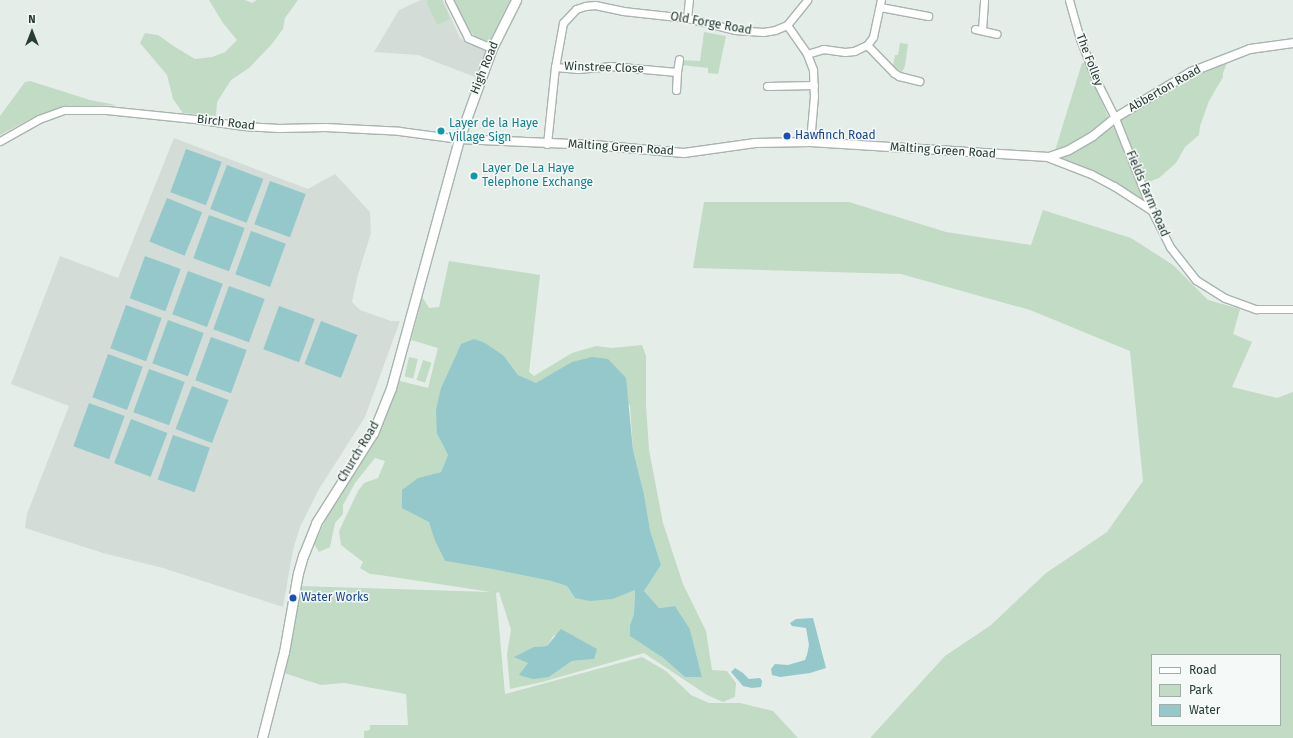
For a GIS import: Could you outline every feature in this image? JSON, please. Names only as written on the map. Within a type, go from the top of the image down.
[{"type":"main road","name":"High Road","points":[[459,139],[492,48],[516,0]]},
{"type":"main road","name":"Church Road","points":[[262,738],[284,652],[298,573],[303,556],[316,523],[373,433],[391,388],[459,139]]},
{"type":"street","points":[[449,0],[468,38],[492,48]]},
{"type":"street","points":[[687,18],[689,0]]},
{"type":"street","points":[[807,0],[787,25],[807,54],[813,70],[814,85],[810,142]]},
{"type":"street","points":[[984,0],[978,30],[996,34]]},
{"type":"street","name":"The Folley","points":[[1069,0],[1080,39],[1106,103],[1115,118]]},
{"type":"street","points":[[807,54],[823,49],[846,52],[854,51],[867,45],[873,36],[880,3],[928,16]]},
{"type":"street","name":"Old Forge Road","points":[[547,144],[556,66],[563,23],[576,9],[595,5],[623,12],[687,18],[735,30],[763,32],[776,30],[787,25]]},
{"type":"street","name":"Abberton Road","points":[[1047,157],[1069,150],[1093,136],[1115,118],[1191,72],[1250,49],[1293,43]]},
{"type":"street","points":[[867,45],[894,73],[899,76],[919,81]]},
{"type":"street","points":[[676,90],[678,59]]},
{"type":"street","name":"Winstree Close","points":[[556,66],[578,69],[610,66],[677,72]]},
{"type":"street","points":[[767,86],[814,85]]},
{"type":"street","name":"Birch Road","points":[[0,141],[39,120],[64,110],[106,110],[195,119],[243,126],[371,129],[459,139]]},
{"type":"street","name":"Fields Farm Road","points":[[1115,118],[1152,211],[1170,246],[1196,280],[1226,298],[1256,309],[1293,309]]},
{"type":"street","name":"Malting Green Road","points":[[459,139],[594,145],[684,153],[755,143],[810,142],[1047,157],[1092,174],[1152,211]]},
{"type":"street","points":[[1134,199],[1143,189]]},
{"type":"shaded area","points":[[421,0],[443,0],[460,38],[486,51],[475,77],[418,55],[374,52],[399,10]]},
{"type":"shaded area","points":[[174,138],[308,189],[335,174],[370,212],[371,233],[357,278],[352,302],[360,310],[391,321],[400,321],[365,417],[319,489],[300,527],[293,550],[283,607],[163,568],[103,553],[25,528],[27,514],[69,406],[11,384],[60,256],[118,278]]},
{"type":"green space","points":[[209,0],[245,0],[252,3],[257,0],[298,0],[285,18],[283,29],[271,45],[249,68],[231,80],[217,102],[216,116],[183,113],[173,99],[167,75],[140,43],[145,33],[158,35],[195,59],[212,57],[225,52],[237,40],[223,23]]},
{"type":"green space","points":[[442,0],[450,19],[437,25],[426,1]]},
{"type":"green space","points":[[454,0],[510,0],[491,39],[487,41],[477,38],[467,29]]},
{"type":"green space","points":[[704,32],[726,36],[718,74],[708,73],[708,68],[681,65],[682,60],[700,61]]},
{"type":"green space","points":[[900,43],[908,44],[905,66],[902,72],[893,66],[895,55],[898,55]]},
{"type":"green space","points":[[1229,58],[1223,73],[1223,77],[1209,101],[1200,126],[1199,135],[1185,147],[1176,163],[1159,178],[1143,184],[1119,122],[1121,118],[1199,71]]},
{"type":"green space","points":[[1082,63],[1085,63],[1108,116],[1106,121],[1070,147],[1054,154]]},
{"type":"green space","points":[[30,81],[90,100],[116,105],[56,109],[30,119],[0,135],[0,116],[25,82]]},
{"type":"green space","points":[[1114,124],[1148,205],[1058,158]]},
{"type":"green space","points":[[704,202],[849,202],[946,232],[1031,245],[1043,210],[1131,238],[1173,265],[1208,300],[1240,309],[1233,334],[1252,342],[1232,387],[1277,398],[1293,392],[1293,738],[870,738],[945,656],[991,625],[1046,573],[1107,532],[1143,481],[1130,351],[1030,310],[901,274],[693,268]]},
{"type":"green space","points":[[449,261],[540,275],[529,372],[534,376],[572,353],[596,346],[612,348],[642,345],[646,356],[646,405],[649,450],[663,523],[683,584],[706,631],[712,670],[727,671],[736,683],[735,697],[723,702],[707,695],[644,653],[542,682],[510,689],[507,654],[511,630],[499,592],[496,593],[505,694],[642,657],[666,671],[691,695],[709,703],[740,703],[773,711],[798,738],[364,738],[364,731],[370,730],[370,725],[408,725],[406,694],[344,683],[321,685],[284,673],[299,586],[491,592],[370,574],[360,568],[363,562],[341,545],[339,531],[358,491],[364,483],[378,478],[385,461],[375,458],[355,483],[343,505],[343,514],[335,523],[330,547],[319,552],[314,544],[331,509],[374,441],[383,422],[396,380],[428,388],[438,348],[411,340],[419,311],[417,306],[418,300],[421,295],[429,308],[439,307]],"holes":[[[461,344],[504,356],[518,375],[536,384],[549,377],[630,405],[633,450],[644,494],[650,530],[661,565],[644,591],[659,608],[675,606],[690,629],[702,677],[685,677],[662,657],[630,625],[634,614],[635,590],[575,598],[567,586],[551,581],[445,561],[435,541],[418,478],[441,472],[448,455],[437,434],[441,388]],[[554,635],[594,659],[572,661],[549,677],[520,675],[529,662],[534,647],[547,646]]]},
{"type":"green space","points":[[409,357],[418,359],[413,379],[405,376]]},
{"type":"green space","points":[[423,360],[432,363],[425,383],[417,380]]},
{"type":"water","points":[[186,149],[222,162],[206,205],[170,192]]},
{"type":"water","points":[[227,165],[263,179],[247,223],[210,209]]},
{"type":"water","points":[[270,181],[306,194],[290,237],[254,224]]},
{"type":"water","points":[[167,198],[202,212],[185,256],[149,242]]},
{"type":"water","points":[[209,215],[245,228],[229,271],[193,258]]},
{"type":"water","points":[[251,231],[286,244],[270,287],[235,274]]},
{"type":"water","points":[[145,256],[181,269],[165,311],[130,298]]},
{"type":"water","points":[[188,271],[223,284],[207,327],[172,314]]},
{"type":"water","points":[[229,286],[265,299],[249,342],[213,329]]},
{"type":"water","points":[[126,305],[162,318],[146,361],[110,348]]},
{"type":"water","points":[[279,306],[315,319],[299,362],[263,349]]},
{"type":"water","points":[[168,320],[204,333],[188,376],[152,363]]},
{"type":"water","points":[[321,321],[357,335],[341,378],[305,364]]},
{"type":"water","points":[[211,337],[247,350],[231,393],[195,380]]},
{"type":"water","points":[[474,339],[485,343],[504,356],[518,375],[536,383],[572,362],[592,357],[608,359],[626,378],[633,450],[644,494],[650,530],[661,565],[644,591],[659,608],[675,606],[690,629],[702,677],[685,677],[662,657],[630,636],[630,625],[634,614],[635,590],[612,599],[590,601],[575,598],[567,586],[551,581],[445,561],[435,541],[429,522],[402,508],[402,490],[418,478],[441,472],[448,455],[437,434],[436,410],[441,388],[461,344]]},
{"type":"water","points":[[108,354],[143,367],[127,410],[92,397]]},
{"type":"water","points":[[149,369],[185,382],[169,425],[133,412]]},
{"type":"water","points":[[192,386],[228,400],[212,443],[176,429]]},
{"type":"water","points":[[89,403],[125,416],[109,459],[73,446]]},
{"type":"water","points":[[131,419],[167,433],[151,477],[114,463]]},
{"type":"water","points":[[173,435],[210,448],[195,492],[158,479]]},
{"type":"water","points":[[813,618],[826,668],[810,673],[780,677],[772,675],[771,669],[775,664],[788,665],[805,660],[809,645],[806,628],[792,626],[790,623],[796,619]]},
{"type":"water","points":[[561,629],[597,649],[594,659],[572,661],[549,677],[533,679],[519,675],[528,663],[514,657],[534,647],[547,646]]},
{"type":"water","points":[[735,668],[749,679],[760,678],[762,681],[761,687],[752,688],[743,686],[731,672]]},
{"type":"place","name":"Layer de la Haye Village Sign","points":[[441,131]]},
{"type":"place","name":"Hawfinch Road","points":[[787,136]]},
{"type":"place","name":"Layer De La Haye Telephone Exchange","points":[[474,176]]},
{"type":"place","name":"Water Works","points":[[293,598]]}]
